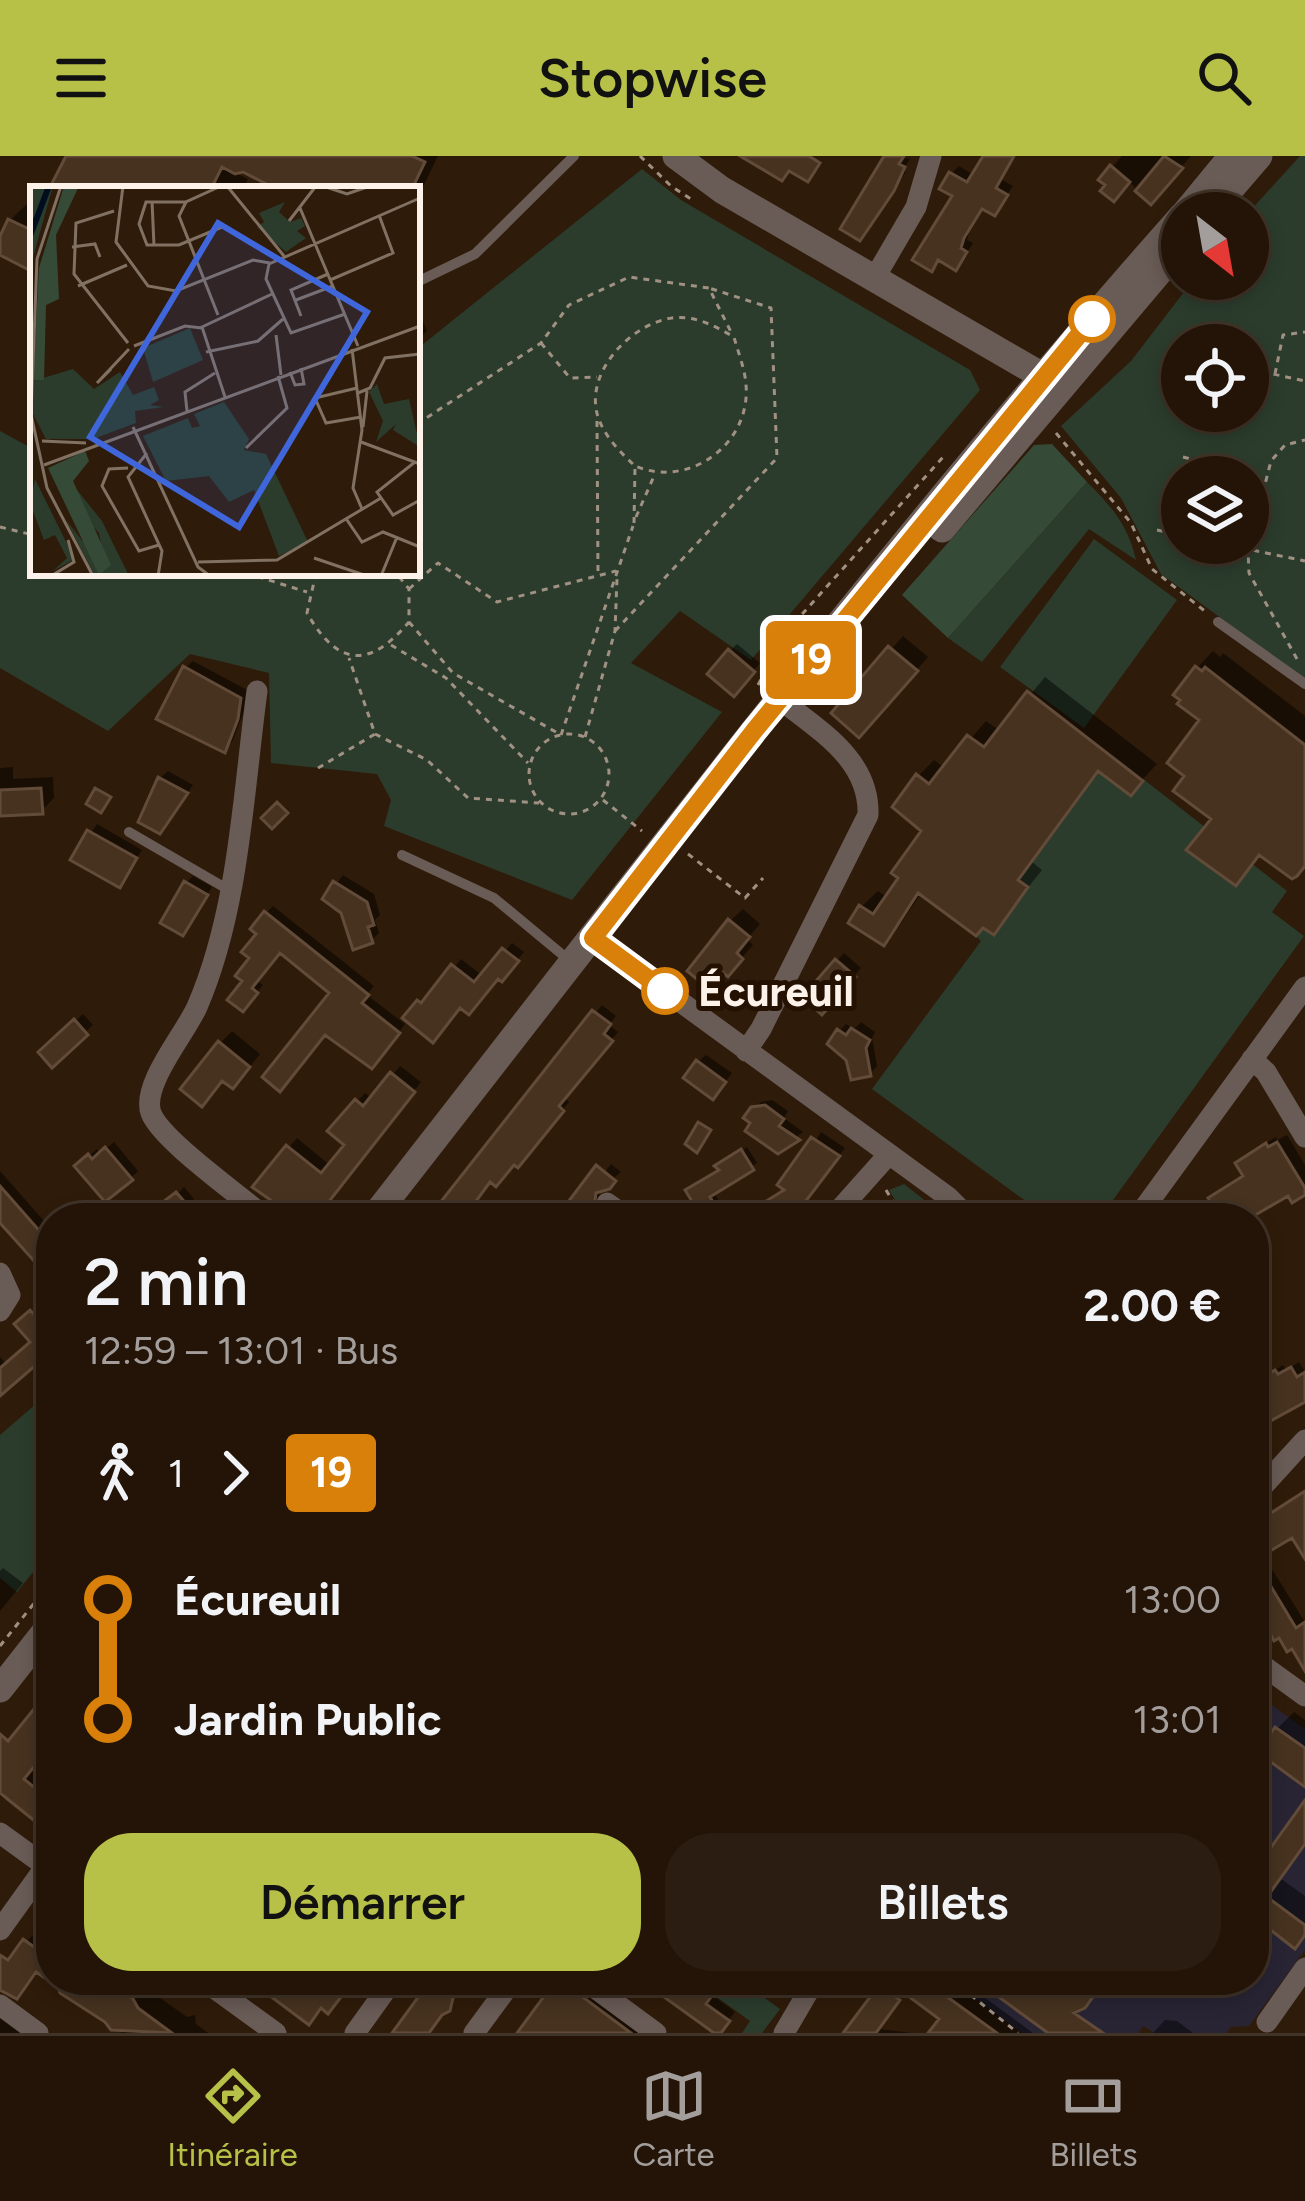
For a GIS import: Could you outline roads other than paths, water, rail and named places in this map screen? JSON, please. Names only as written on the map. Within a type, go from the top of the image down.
[{"type":"street","points":[[676,156],[722,190],[1054,382]]},
{"type":"street","points":[[874,279],[916,207],[931,156]]},
{"type":"street","points":[[1203,192],[1232,156]]},
{"type":"street","points":[[1228,192],[1259,156]]},
{"type":"street","points":[[385,1203],[674,836],[1054,382],[1161,245]]},
{"type":"street","points":[[1054,382],[1161,267]]},
{"type":"street","points":[[248,1203],[162,1131],[149,1103],[152,1085],[201,997],[217,950],[257,692]]},
{"type":"street","points":[[746,1052],[868,815],[866,793],[850,759],[785,703]]},
{"type":"street","points":[[593,938],[950,1203]]},
{"type":"street","points":[[1148,1203],[1305,987]]},
{"type":"street","points":[[1252,1058],[1266,1072],[1305,1137]]},
{"type":"street","points":[[847,1203],[889,1154]]},
{"type":"street","points":[[0,1273],[10,1295],[0,1311]]},
{"type":"street","points":[[1269,1480],[1305,1440]]},
{"type":"street","points":[[0,1689],[36,1643]]},
{"type":"street","points":[[1269,1670],[1305,1696]]},
{"type":"street","points":[[0,1833],[36,1859]]},
{"type":"street","points":[[0,1930],[36,1884]]},
{"type":"street","points":[[1267,2022],[1305,1968]]},
{"type":"street","points":[[224,1995],[276,2033]]},
{"type":"street","points":[[355,2033],[382,1995]]},
{"type":"street","points":[[474,2033],[502,1995]]},
{"type":"street","points":[[604,1995],[656,2033]]},
{"type":"street","points":[[784,2033],[806,1995]]},
{"type":"street","points":[[0,2005],[38,2033]]},
{"type":"lane","points":[[420,280],[475,254],[574,156]]},
{"type":"lane","points":[[1218,622],[1305,684]]},
{"type":"lane","points":[[129,832],[229,890]]},
{"type":"lane","points":[[402,855],[494,898],[572,963]]},
{"type":"place","name":"Écureuil","points":[[665,991]]}]
